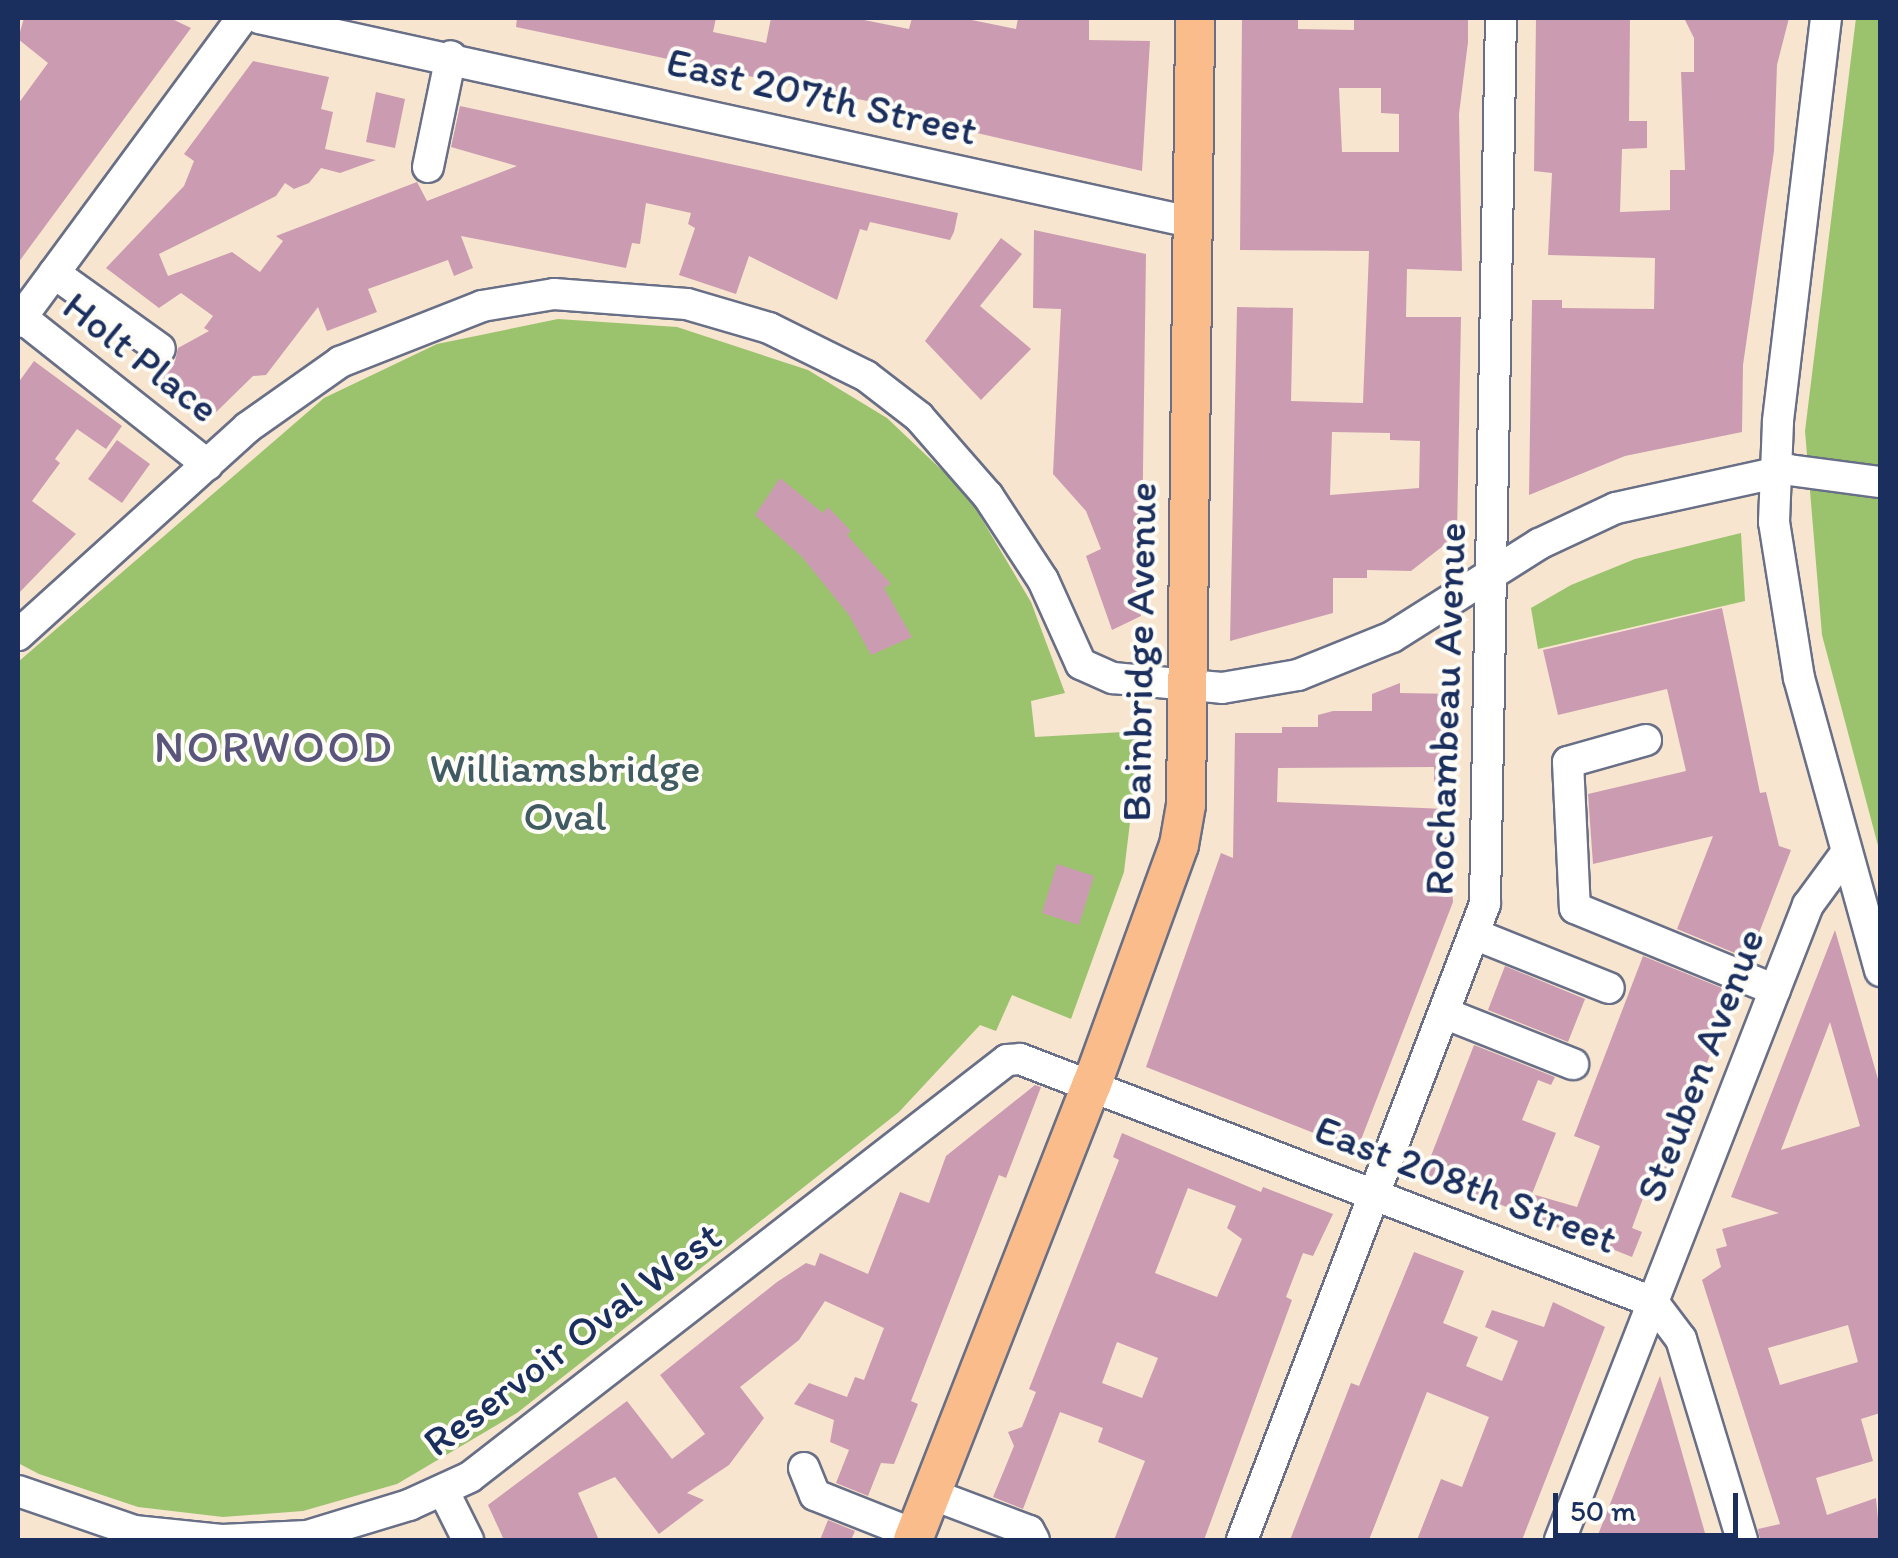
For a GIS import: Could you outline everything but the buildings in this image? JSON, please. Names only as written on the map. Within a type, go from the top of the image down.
[{"type":"main road","name":"Bainbridge Avenue","points":[[914,1538],[1092,1084],[1179,845],[1186,804],[1195,18]]},
{"type":"street","points":[[19,320],[242,18]]},
{"type":"street","name":"East 207th Street","points":[[259,18],[451,56],[1191,222]]},
{"type":"street","name":"Rochambeau Avenue","points":[[1242,1540],[1485,904],[1501,18]]},
{"type":"street","points":[[1826,18],[1774,471],[1774,522],[1790,633],[1880,971]]},
{"type":"street","points":[[428,168],[451,56]]},
{"type":"street","points":[[54,273],[160,349]]},
{"type":"street","points":[[18,635],[274,407],[340,362],[471,295],[554,294],[687,304],[768,328],[866,376],[918,417],[988,496],[1044,580],[1081,664],[1113,678],[1243,686],[1326,666],[1392,637],[1493,572],[1616,508],[1774,471],[1804,468],[1880,482]]},
{"type":"street","name":"Holt Place","points":[[19,320],[208,464]]},
{"type":"street","points":[[1646,740],[1568,762],[1574,908],[1775,990]]},
{"type":"street","name":"Steuben Avenue","points":[[1560,1540],[1814,892],[1846,854]]},
{"type":"street","points":[[1474,934],[1609,988]]},
{"type":"street","points":[[1444,1013],[1572,1064]]},
{"type":"street","name":"East 208th Street","points":[[1007,1060],[1030,1060],[1653,1302],[1681,1339],[1742,1540]]},
{"type":"street","name":"Reservoir Oval West","points":[[18,1491],[134,1531],[266,1540],[370,1520],[443,1490],[470,1477],[1007,1060]]},
{"type":"street","points":[[804,1468],[815,1495],[914,1538]]},
{"type":"street","points":[[443,1490],[468,1540]]},
{"type":"street","points":[[932,1494],[1029,1531],[1034,1540]]},
{"type":"green space","points":[[1856,18],[1880,18],[1880,853],[1822,635],[1805,431]]},
{"type":"green space","name":"Williamsbridge Oval","points":[[558,319],[677,327],[808,370],[887,418],[967,494],[1031,602],[1065,693],[1031,701],[1035,737],[1141,731],[1124,872],[1071,1019],[1012,995],[996,1031],[980,1025],[899,1112],[517,1413],[397,1484],[303,1511],[223,1517],[138,1507],[39,1474],[18,1463],[18,662],[324,398],[437,344]]},
{"type":"green space","points":[[1741,533],[1745,601],[1538,649],[1531,608],[1571,585],[1635,559]]},
{"type":"district","name":"NORWOOD","points":[[274,747]]}]
